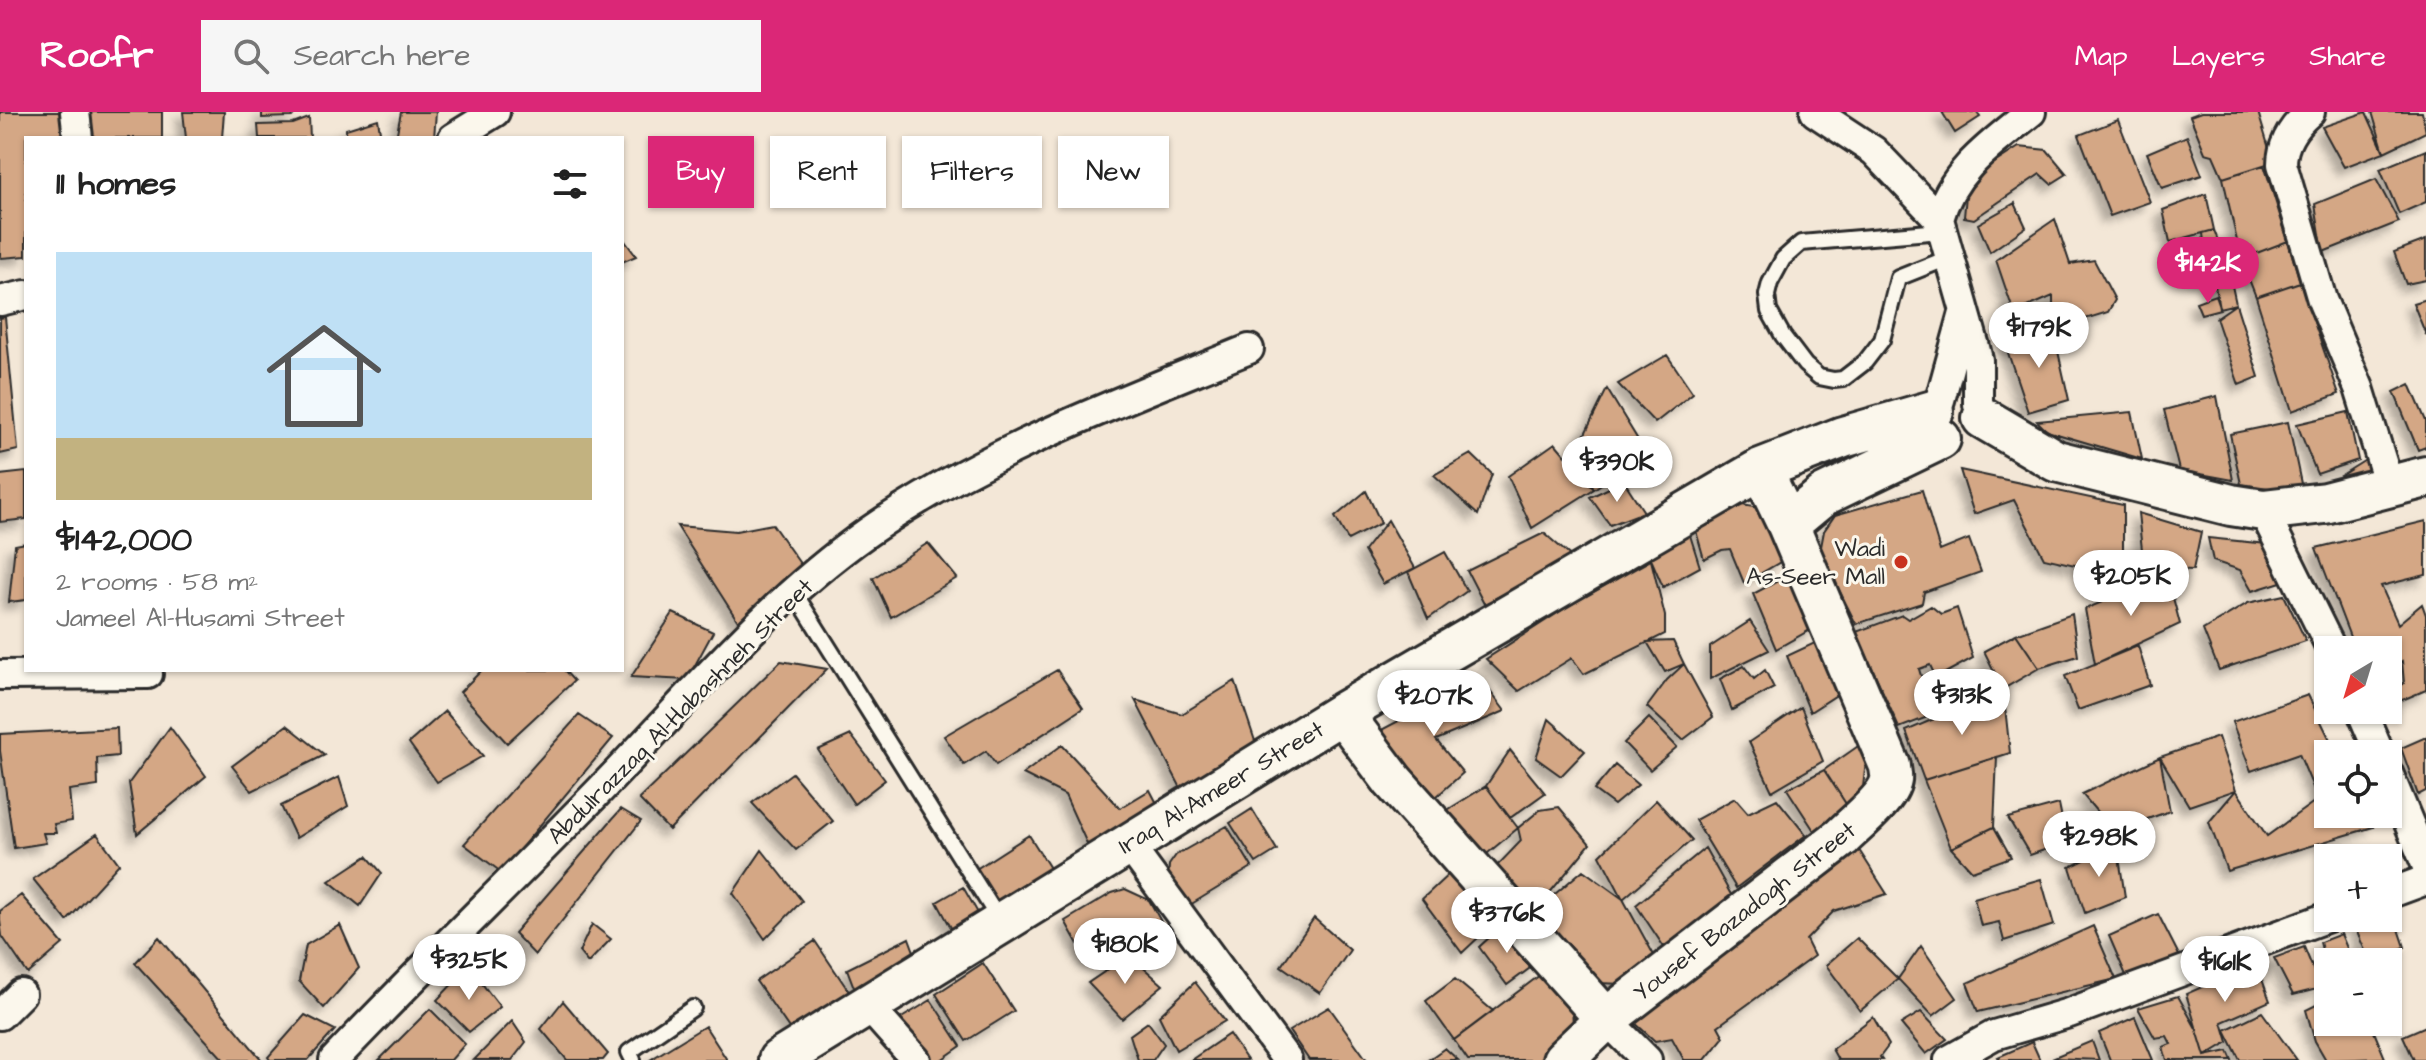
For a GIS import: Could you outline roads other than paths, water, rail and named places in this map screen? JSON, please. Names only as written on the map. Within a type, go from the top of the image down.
[{"type":"main road","points":[[1761,469],[1788,525],[1824,495],[1958,419],[2046,465],[2056,461],[2231,505],[2263,510],[2325,503],[2408,482]]},
{"type":"main road","name":"Iraq Al-Ameer Street","points":[[779,1060],[1342,713],[1761,469],[1843,437],[1958,419]]},
{"type":"main road","name":"Yousef Bazadogh Street","points":[[1563,1060],[1606,1019],[1842,837],[1880,798],[1891,780],[1890,766],[1788,525]]},
{"type":"main road","points":[[1342,713],[1393,781],[1606,1019]]},
{"type":"street","points":[[75,112],[78,136]]},
{"type":"street","points":[[456,136],[495,112]]},
{"type":"street","points":[[1815,112],[1874,151],[1942,236]]},
{"type":"street","points":[[1958,419],[1978,360],[1942,236],[1943,203],[1952,184],[1967,166],[2031,112]]},
{"type":"street","points":[[2310,112],[2290,136],[2283,150],[2282,164],[2322,300],[2359,388],[2408,482]]},
{"type":"street","points":[[0,301],[24,295]]},
{"type":"street","points":[[1958,419],[1964,312]]},
{"type":"street","name":"Abdulrazzaq Al-Habashneh Street","points":[[334,1060],[604,785],[680,702],[794,592],[868,532],[975,469],[1102,409],[1249,349]]},
{"type":"street","points":[[2263,510],[2325,636]]},
{"type":"street","points":[[0,675],[148,674]]},
{"type":"street","points":[[2402,807],[2426,864]]},
{"type":"street","points":[[1128,844],[1287,1060]]},
{"type":"street","points":[[2402,889],[2426,880]]},
{"type":"street","points":[[1949,1060],[1994,1035],[2069,1013],[2314,922]]},
{"type":"street","points":[[0,1015],[21,994]]},
{"type":"street","points":[[868,1006],[916,1060]]},
{"type":"street","points":[[1606,1019],[1647,1060]]},
{"type":"lane","points":[[1942,236],[1898,278],[1882,340],[1865,362],[1843,379],[1819,377],[1805,365],[1769,311],[1767,295],[1770,283],[1783,259],[1801,243],[1942,236]]},
{"type":"lane","points":[[794,592],[1000,922]]},
{"type":"lane","points":[[633,1060],[629,1052],[693,1008]]},
{"type":"place","name":"Wadi As-Seer Mall","points":[[1901,562]]}]
